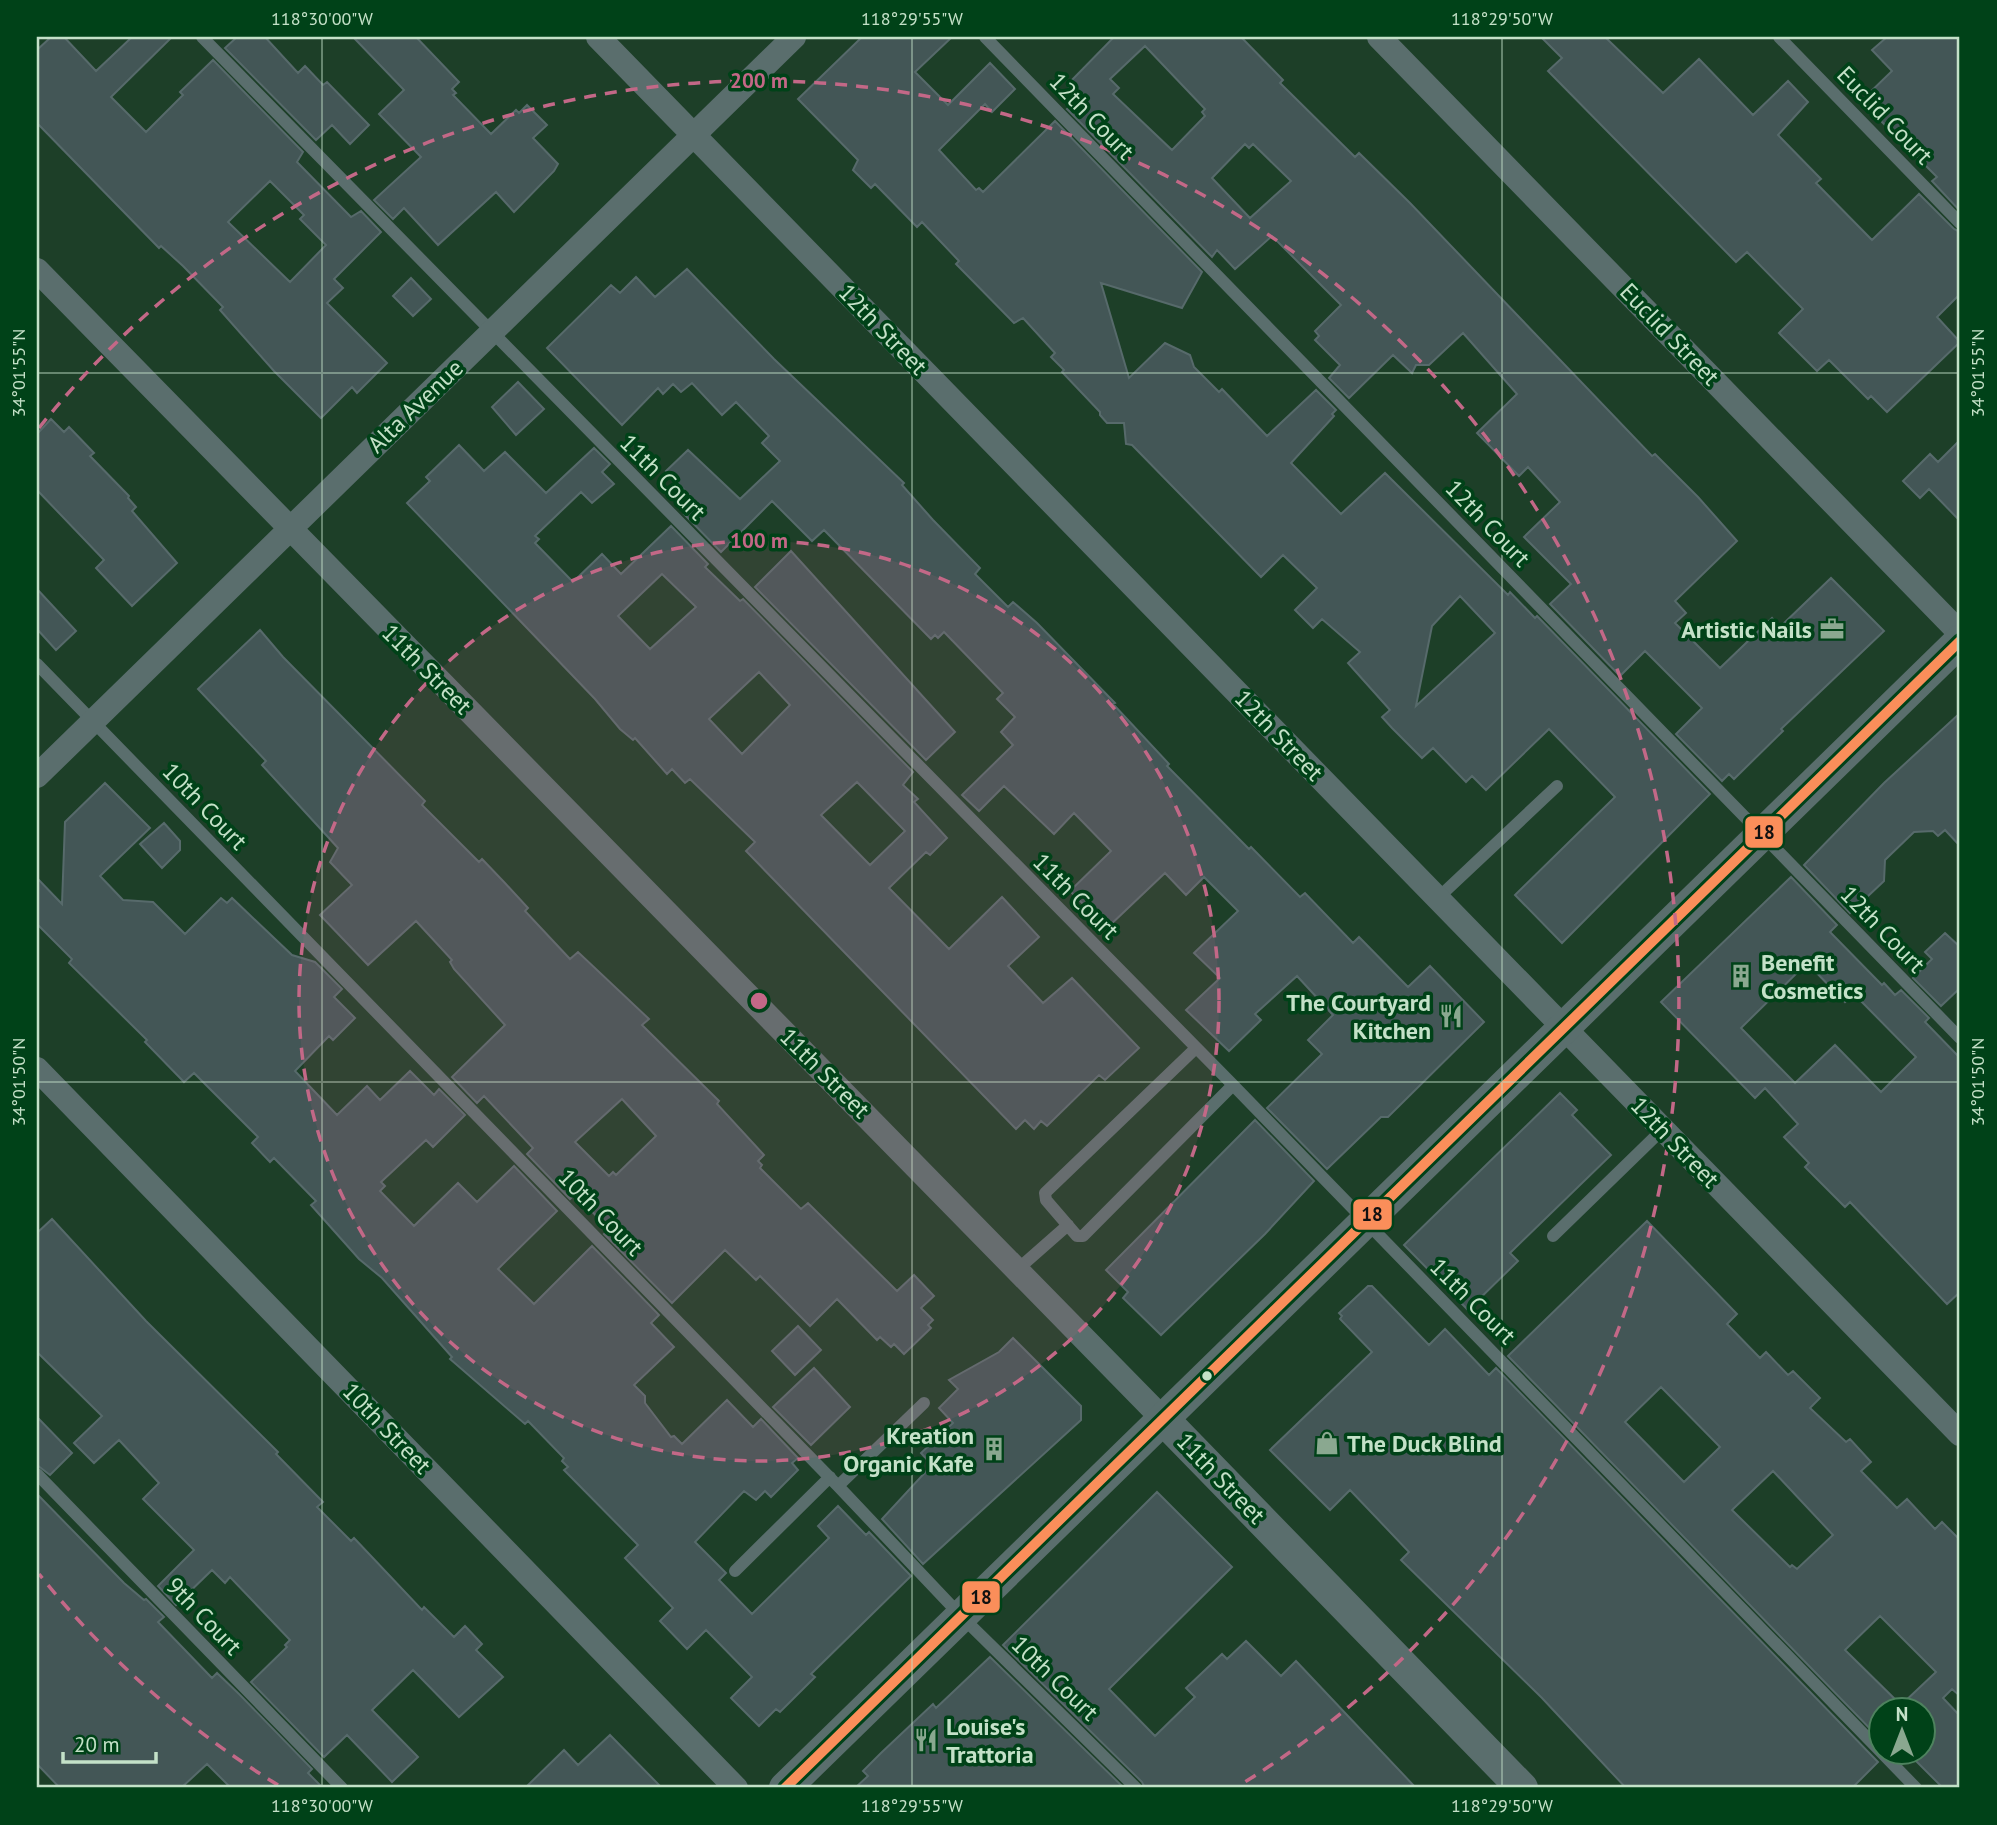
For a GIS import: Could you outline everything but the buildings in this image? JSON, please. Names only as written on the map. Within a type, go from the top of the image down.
[{"type":"street","name":"12th Street","points":[[598,37],[1960,1434]]},
{"type":"street","name":"Alta Avenue","points":[[37,776],[794,37]]},
{"type":"street","name":"Euclid Street","points":[[1379,37],[1960,633]]},
{"type":"street","name":"11th Street","points":[[37,270],[1018,1269],[1522,1788]]},
{"type":"street","points":[[785,1788],[1366,1224],[1960,641]]},
{"type":"street","name":"10th Street","points":[[37,1069],[736,1788]]},
{"type":"lane","name":"11th Court","points":[[202,37],[1233,1085],[1916,1788]]},
{"type":"lane","name":"12th Court","points":[[985,37],[1960,1038]]},
{"type":"lane","name":"Euclid Court","points":[[1779,37],[1960,223]]},
{"type":"lane","name":"10th Court","points":[[37,664],[834,1481],[962,1617],[1136,1788]]},
{"type":"lane","points":[[1438,898],[1557,786]]},
{"type":"lane","points":[[1196,1048],[1045,1193],[1046,1200],[1077,1236],[1083,1236],[1233,1085]]},
{"type":"lane","points":[[1553,1237],[1663,1129]]},
{"type":"lane","points":[[1018,1269],[1068,1225]]},
{"type":"lane","points":[[735,1571],[924,1403]]},
{"type":"lane","name":"9th Court","points":[[37,1474],[342,1788]]},
{"type":"transit line","name":"18","points":[[785,1788],[1960,641]]},
{"type":"place","name":"Artistic Nails","points":[[1832,629]]},
{"type":"place","name":"Benefit Cosmetics","points":[[1741,976]]},
{"type":"place","name":"The Courtyard Kitchen","points":[[1451,1016]]},
{"type":"place","name":"The Duck Blind","points":[[1327,1443]]},
{"type":"place","name":"Kreation Organic Kafe","points":[[994,1449]]},
{"type":"place","name":"Louise's Trattoria","points":[[926,1740]]}]
